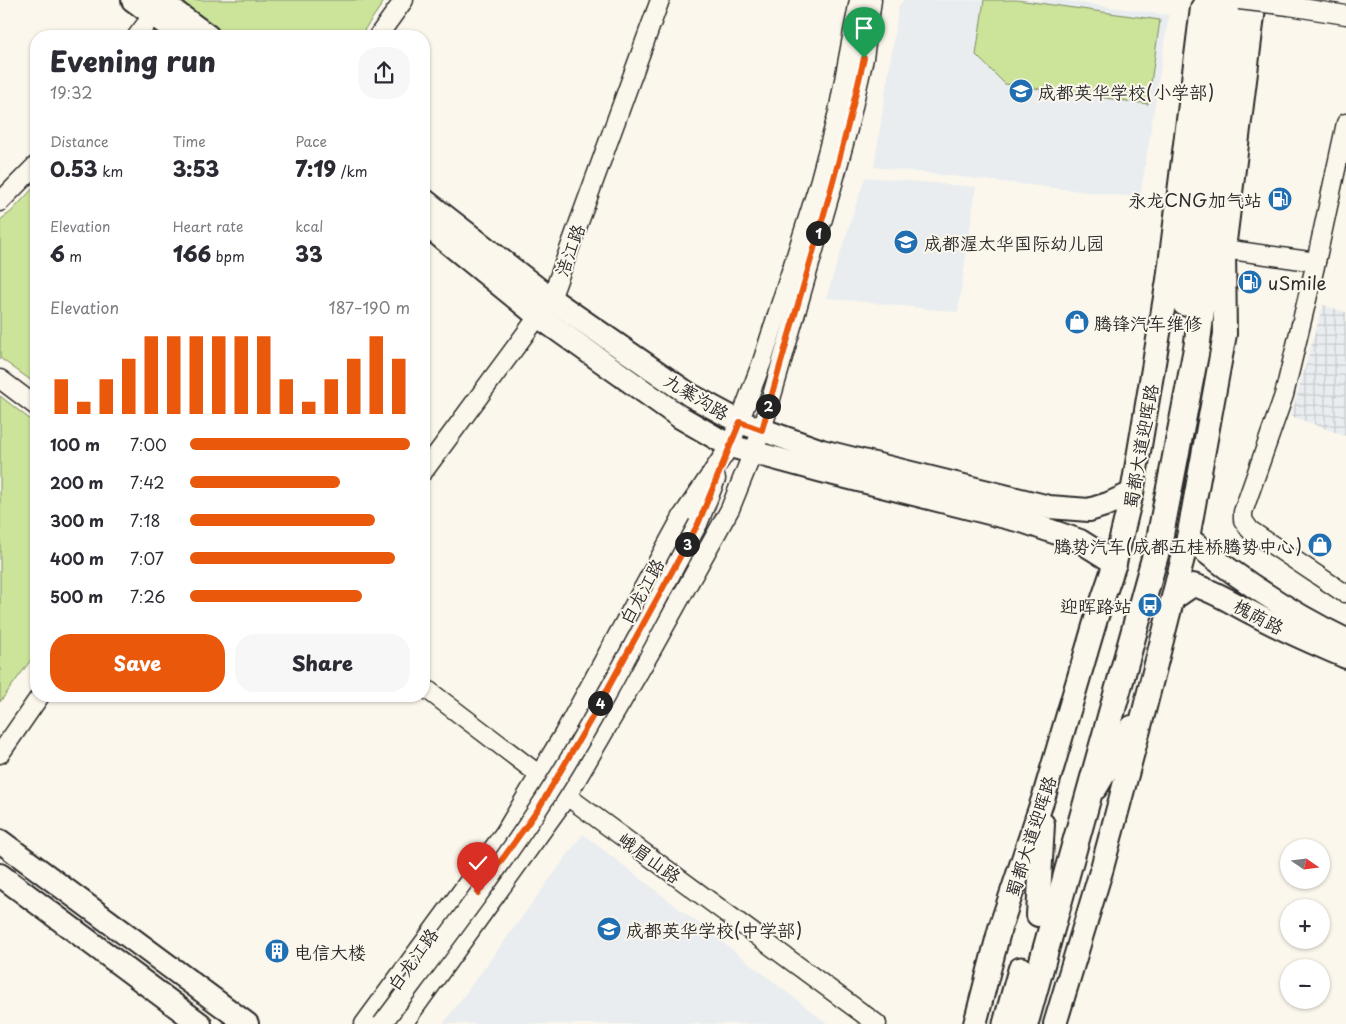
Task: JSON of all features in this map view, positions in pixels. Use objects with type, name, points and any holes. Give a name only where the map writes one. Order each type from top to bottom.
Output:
[{"type":"highway","name":"蜀都大道迎晖路","points":[[1039,928],[1144,544],[1162,462],[1178,367],[1215,0]]},
{"type":"highway","name":"蜀都大道迎晖路","points":[[1039,928],[1088,802],[1159,542],[1197,346],[1239,0]]},
{"type":"highway","points":[[1006,1024],[1039,928]]},
{"type":"highway","points":[[1025,1024],[1039,928]]},
{"type":"main road","points":[[133,0],[160,4],[199,30]]},
{"type":"main road","name":"蜀都大道迎晖路","points":[[975,1024],[1000,928],[1044,796],[1096,619],[1115,563],[1132,494],[1168,280],[1203,0]]},
{"type":"main road","points":[[1055,1024],[1102,868],[1174,598],[1188,538],[1225,334],[1224,249],[1255,0]]},
{"type":"main road","points":[[160,4],[178,30]]},
{"type":"main road","name":"九寨沟路","points":[[430,205],[545,307],[680,417],[730,446],[753,454],[1025,522],[1080,541],[1115,563]]},
{"type":"main road","name":"九寨沟路","points":[[430,227],[545,307],[690,395],[740,422],[822,451],[1049,507],[1089,510],[1132,494]]},
{"type":"main road","name":"槐荫路","points":[[1188,538],[1220,564],[1325,630],[1346,640]]},
{"type":"main road","name":"槐荫路","points":[[1174,598],[1193,585],[1209,589],[1290,632],[1346,657]]},
{"type":"main road","points":[[1088,802],[1147,701]]},
{"type":"main road","points":[[1039,928],[1044,796]]},
{"type":"main road","points":[[0,841],[247,1024]]},
{"type":"main road","points":[[0,875],[200,1024]]},
{"type":"street","points":[[382,30],[404,0]]},
{"type":"street","name":"涪江路","points":[[430,463],[545,307],[660,0]]},
{"type":"street","name":"白龙江路","points":[[364,1024],[505,832],[563,736],[683,515],[730,446],[762,362],[819,183],[838,112],[859,0]]},
{"type":"street","name":"白龙江路","points":[[403,1024],[566,796],[650,653],[730,509],[762,430],[848,129],[864,58],[872,0]]},
{"type":"street","points":[[1239,0],[1346,15]]},
{"type":"street","points":[[141,30],[160,4]]},
{"type":"street","points":[[1344,593],[1250,530],[1243,520],[1244,512],[1284,395],[1316,262],[1346,123]]},
{"type":"street","points":[[0,202],[30,171]]},
{"type":"street","points":[[1224,249],[1316,262]]},
{"type":"street","points":[[0,379],[30,402]]},
{"type":"street","points":[[382,1024],[539,808],[590,721],[698,524],[730,446]]},
{"type":"street","name":"峨眉山路","points":[[430,692],[566,796],[877,1024]]},
{"type":"street","points":[[0,754],[36,702]]},
{"type":"shaded area","name":"成都英华学校(小学部)","points":[[904,0],[1059,0],[1169,15],[1140,198],[874,167],[899,5]]},
{"type":"shaded area","name":"成都渥太华国际幼儿园","points":[[865,177],[976,187],[958,312],[826,298]]},
{"type":"shaded area","points":[[1323,305],[1346,312],[1346,436],[1291,416]]},
{"type":"shaded area","name":"成都英华学校(中学部)","points":[[583,834],[828,1024],[443,1024]]},
{"type":"green space","points":[[181,0],[385,0],[364,30],[158,30]]},
{"type":"green space","points":[[984,0],[1017,0],[1160,20],[1148,104],[1005,84],[976,55]]},
{"type":"green space","points":[[30,191],[30,380],[0,358],[0,220],[11,212]]},
{"type":"green space","points":[[0,396],[30,419],[30,661],[0,702]]},
{"type":"place","name":"成都英华学校(小学部)","points":[[1021,91]]},
{"type":"place","name":"永龙CNG加气站","points":[[1280,199]]},
{"type":"place","name":"成都渥太华国际幼儿园","points":[[906,242]]},
{"type":"place","name":"uSmile","points":[[1250,282]]},
{"type":"place","name":"腾锋汽车维修","points":[[1077,322]]},
{"type":"place","name":"腾势汽车(成都五桂桥腾势中心)","points":[[1320,545]]},
{"type":"place","name":"迎晖路站","points":[[1150,605]]},
{"type":"place","name":"成都英华学校(中学部)","points":[[609,929]]},
{"type":"place","name":"电信大楼","points":[[277,951]]},
{"type":"route","points":[[478,893],[539,808],[590,721],[698,524],[740,422],[762,430],[833,184],[864,58]]}]
